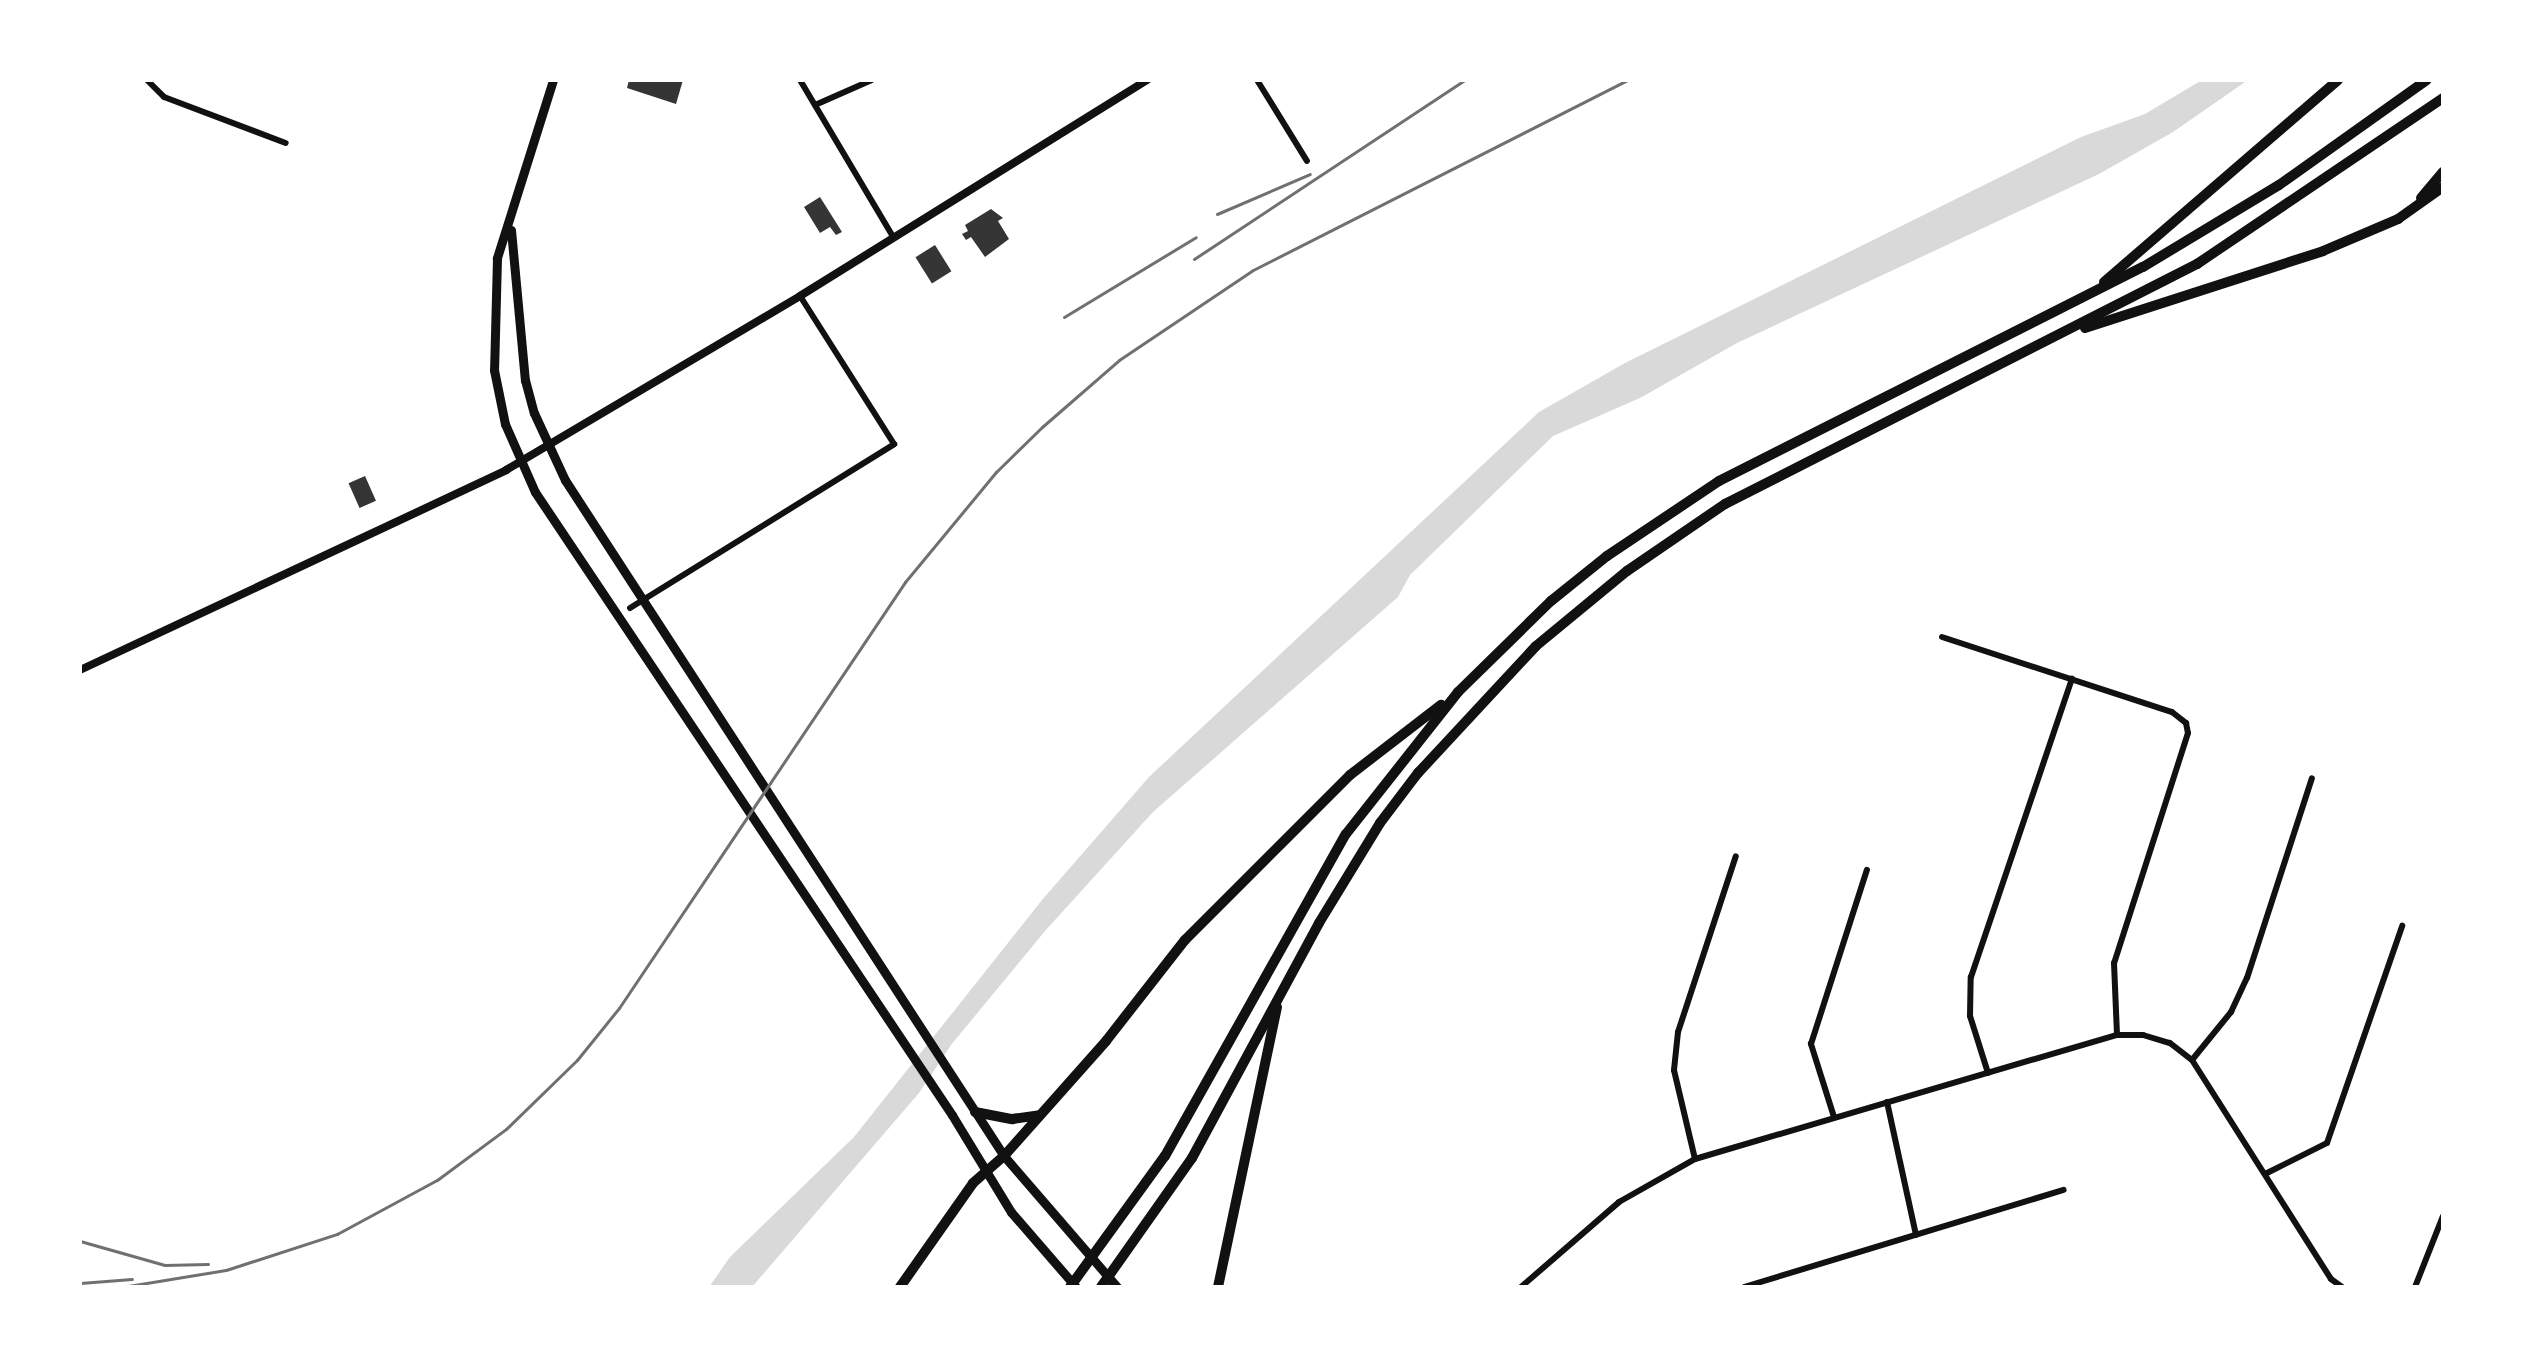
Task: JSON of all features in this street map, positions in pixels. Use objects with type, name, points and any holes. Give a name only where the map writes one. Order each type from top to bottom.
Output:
[{"type":"highway","points":[[2090,294],[2338,80]]},
{"type":"highway","points":[[1073,1287],[1131,1210],[1191,1112],[1313,886],[1375,792],[1458,692],[1551,601],[1675,508],[1776,448],[2090,294],[2279,185],[2427,80]]},
{"type":"highway","points":[[1101,1287],[1147,1228],[1192,1158],[1279,995],[1356,862],[1418,773],[1497,684],[1570,617],[1725,504],[2060,335],[2231,243],[2443,98]]},
{"type":"highway","points":[[2410,211],[2443,172]]},
{"type":"highway","points":[[2060,335],[2323,251],[2410,211],[2443,187]]},
{"type":"highway","points":[[900,1287],[985,1172],[1004,1156],[1040,1115],[1218,905],[1350,775],[1458,692]]},
{"type":"highway","points":[[1218,1287],[1279,995]]},
{"type":"highway","points":[[972,1108],[1012,1119],[1040,1115]]},
{"type":"main road","points":[[553,80],[510,227],[497,258],[494,370],[505,424],[535,492],[952,1115],[985,1172],[1035,1245],[1073,1287]]},
{"type":"main road","points":[[80,670],[521,461],[800,296],[1147,80]]},
{"type":"main road","points":[[510,227],[518,335],[534,413],[547,444],[632,583],[1004,1156],[1117,1287]]},
{"type":"street","points":[[147,80],[164,97],[286,143]]},
{"type":"street","points":[[800,80],[894,238]]},
{"type":"street","points":[[815,105],[872,80]]},
{"type":"street","points":[[1257,80],[1307,161]]},
{"type":"street","points":[[630,608],[894,444],[800,296]]},
{"type":"street","points":[[1942,637],[2172,712],[2186,723],[2188,733],[2114,963],[2117,1035]]},
{"type":"street","points":[[1988,1073],[1970,1016],[1971,977],[2072,679]]},
{"type":"street","points":[[2192,1060],[2231,1012],[2247,978],[2312,778]]},
{"type":"street","points":[[1695,1159],[1674,1070],[1678,1032],[1736,856]]},
{"type":"street","points":[[1834,1117],[1811,1044],[1867,870]]},
{"type":"street","points":[[2265,1174],[2327,1143],[2402,926]]},
{"type":"street","points":[[1521,1287],[1619,1202],[1695,1159],[2117,1035],[2170,1043],[2192,1060],[2342,1287]]},
{"type":"street","points":[[1887,1102],[1916,1235]]},
{"type":"street","points":[[1744,1287],[2064,1190]]},
{"type":"street","points":[[2415,1287],[2443,1216]]},
{"type":"shaded area","points":[[2202,80],[2248,80],[2173,132],[2099,174],[1737,343],[1640,398],[1553,436],[1410,575],[1398,597],[1153,812],[1045,931],[951,1045],[919,1093],[752,1287],[709,1287],[730,1257],[854,1137],[1042,900],[1149,777],[1539,412],[1625,363],[2081,137],[2145,114]]},
{"type":"building","points":[[629,80],[683,80],[676,104],[627,88]]},
{"type":"building","points":[[820,197],[842,232],[836,235],[830,227],[820,233],[804,207]]},
{"type":"building","points":[[991,209],[1003,218],[998,221],[1009,239],[985,257],[971,237],[966,240],[962,234],[968,231],[965,225]]},
{"type":"building","points":[[935,245],[951,271],[932,283],[915,257]]},
{"type":"building","points":[[365,476],[376,501],[360,508],[349,483]]},
{"type":"railway","points":[[1194,259],[1464,80]]},
{"type":"railway","points":[[122,1287],[226,1270],[337,1234],[437,1180],[506,1129],[577,1060],[619,1008],[905,582],[996,472],[1042,427],[1119,360],[1253,270],[1627,80]]},
{"type":"railway","points":[[1217,214],[1310,174]]},
{"type":"railway","points":[[1064,317],[1196,237]]},
{"type":"railway","points":[[80,1241],[165,1265],[208,1264]]},
{"type":"railway","points":[[80,1283],[132,1279]]}]
